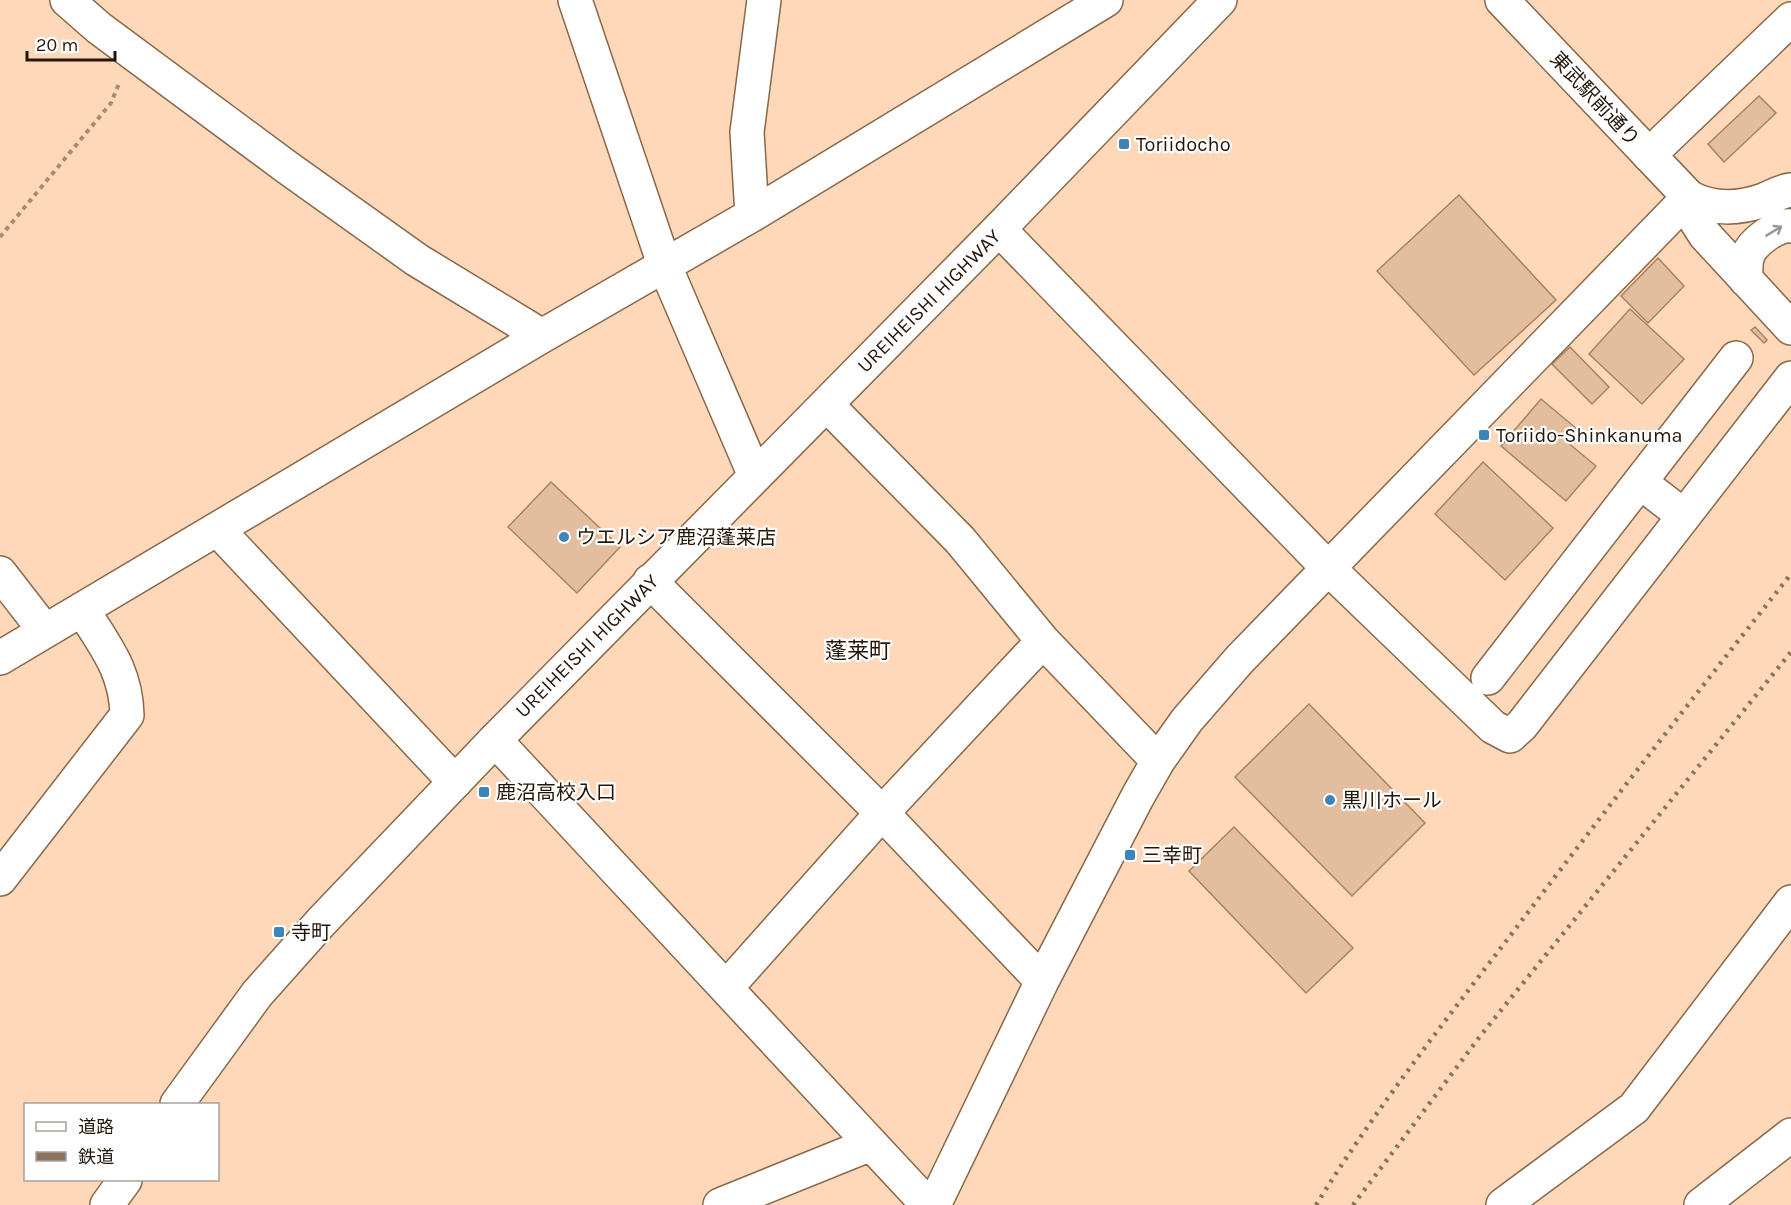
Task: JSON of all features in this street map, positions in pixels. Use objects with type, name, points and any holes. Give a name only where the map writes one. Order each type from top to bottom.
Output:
[{"type":"main road","points":[[67,0],[99,28],[417,260],[542,336]]},
{"type":"main road","points":[[575,0],[664,264],[755,476]]},
{"type":"main road","points":[[752,215],[747,132],[764,0]]},
{"type":"main road","points":[[0,658],[664,264],[752,215],[1106,0]]},
{"type":"main road","name":"UREIHEISHI HIGHWAY","points":[[178,1103],[283,963],[454,782],[999,230],[1220,0]]},
{"type":"main road","name":"東武駅前通り","points":[[1508,2],[1689,197]]},
{"type":"main road","points":[[1649,155],[1791,19]]},
{"type":"main road","points":[[1689,197],[1706,205],[1745,207],[1791,190]]},
{"type":"main road","points":[[1689,197],[1691,213],[1705,236],[1791,328]]},
{"type":"main road","points":[[934,1205],[1042,981],[1158,761],[1187,720],[1214,688],[1328,568],[1689,197]]},
{"type":"main road","points":[[1738,272],[1730,249],[1745,207]]},
{"type":"main road","points":[[1738,272],[1746,262],[1750,251],[1772,230],[1782,226],[1791,226]]},
{"type":"main road","points":[[999,230],[1328,568],[1493,727],[1510,736],[1522,724],[1791,378]]},
{"type":"main road","points":[[1488,678],[1736,358]]},
{"type":"main road","points":[[827,405],[960,540],[1043,641],[1158,761]]},
{"type":"main road","points":[[1640,482],[1684,516]]},
{"type":"main road","points":[[218,530],[454,782]]},
{"type":"main road","points":[[0,573],[45,631]]},
{"type":"main road","points":[[650,581],[882,813],[1042,981]]},
{"type":"main road","points":[[0,879],[127,715],[126,693],[117,666],[82,609]]},
{"type":"main road","points":[[726,988],[882,813],[1043,641]]},
{"type":"main road","points":[[495,740],[928,1205]]},
{"type":"main road","points":[[1503,1205],[1634,1108],[1791,902]]},
{"type":"main road","points":[[1701,1205],[1791,1135]]},
{"type":"main road","points":[[720,1205],[871,1144]]},
{"type":"main road","points":[[107,1205],[124,1181]]},
{"type":"path","points":[[0,237],[111,103],[133,52]]},
{"type":"building","points":[[1759,96],[1776,113],[1724,162],[1708,144]]},
{"type":"building","points":[[1459,195],[1556,300],[1474,375],[1377,271]]},
{"type":"building","points":[[1658,258],[1684,286],[1648,323],[1621,296]]},
{"type":"building","points":[[1630,309],[1684,359],[1642,404],[1589,354]]},
{"type":"building","points":[[1755,327],[1767,340],[1764,343],[1751,330]]},
{"type":"building","points":[[1570,347],[1609,387],[1592,404],[1552,364]]},
{"type":"building","points":[[1541,399],[1577,429],[1567,442],[1596,466],[1566,501],[1501,446]]},
{"type":"building","points":[[1483,462],[1553,528],[1505,580],[1435,514]]},
{"type":"building","name":"ウエルシア鹿沼蓬莱店","points":[[551,482],[620,547],[577,593],[508,527]]},
{"type":"building","name":"黒川ホール","points":[[1309,704],[1425,823],[1352,896],[1235,777]]},
{"type":"building","points":[[1234,827],[1353,948],[1306,993],[1189,871]]},
{"type":"railway","points":[[1316,1205],[1384,1103],[1433,1037],[1612,802],[1791,574]]},
{"type":"railway","points":[[1353,1205],[1481,1035],[1791,652]]},
{"type":"place","name":"Toriidocho","points":[[1124,144]]},
{"type":"place","name":"Toriido-Shinkanuma","points":[[1484,435]]},
{"type":"place","name":"ウエルシア鹿沼蓬莱店","points":[[564,537]]},
{"type":"place","name":"鹿沼高校入口","points":[[484,792]]},
{"type":"place","name":"黒川ホール","points":[[1330,800]]},
{"type":"place","name":"三幸町","points":[[1130,855]]},
{"type":"place","name":"寺町","points":[[279,932]]},
{"type":"district","name":"蓬莱町","points":[[858,651]]}]
